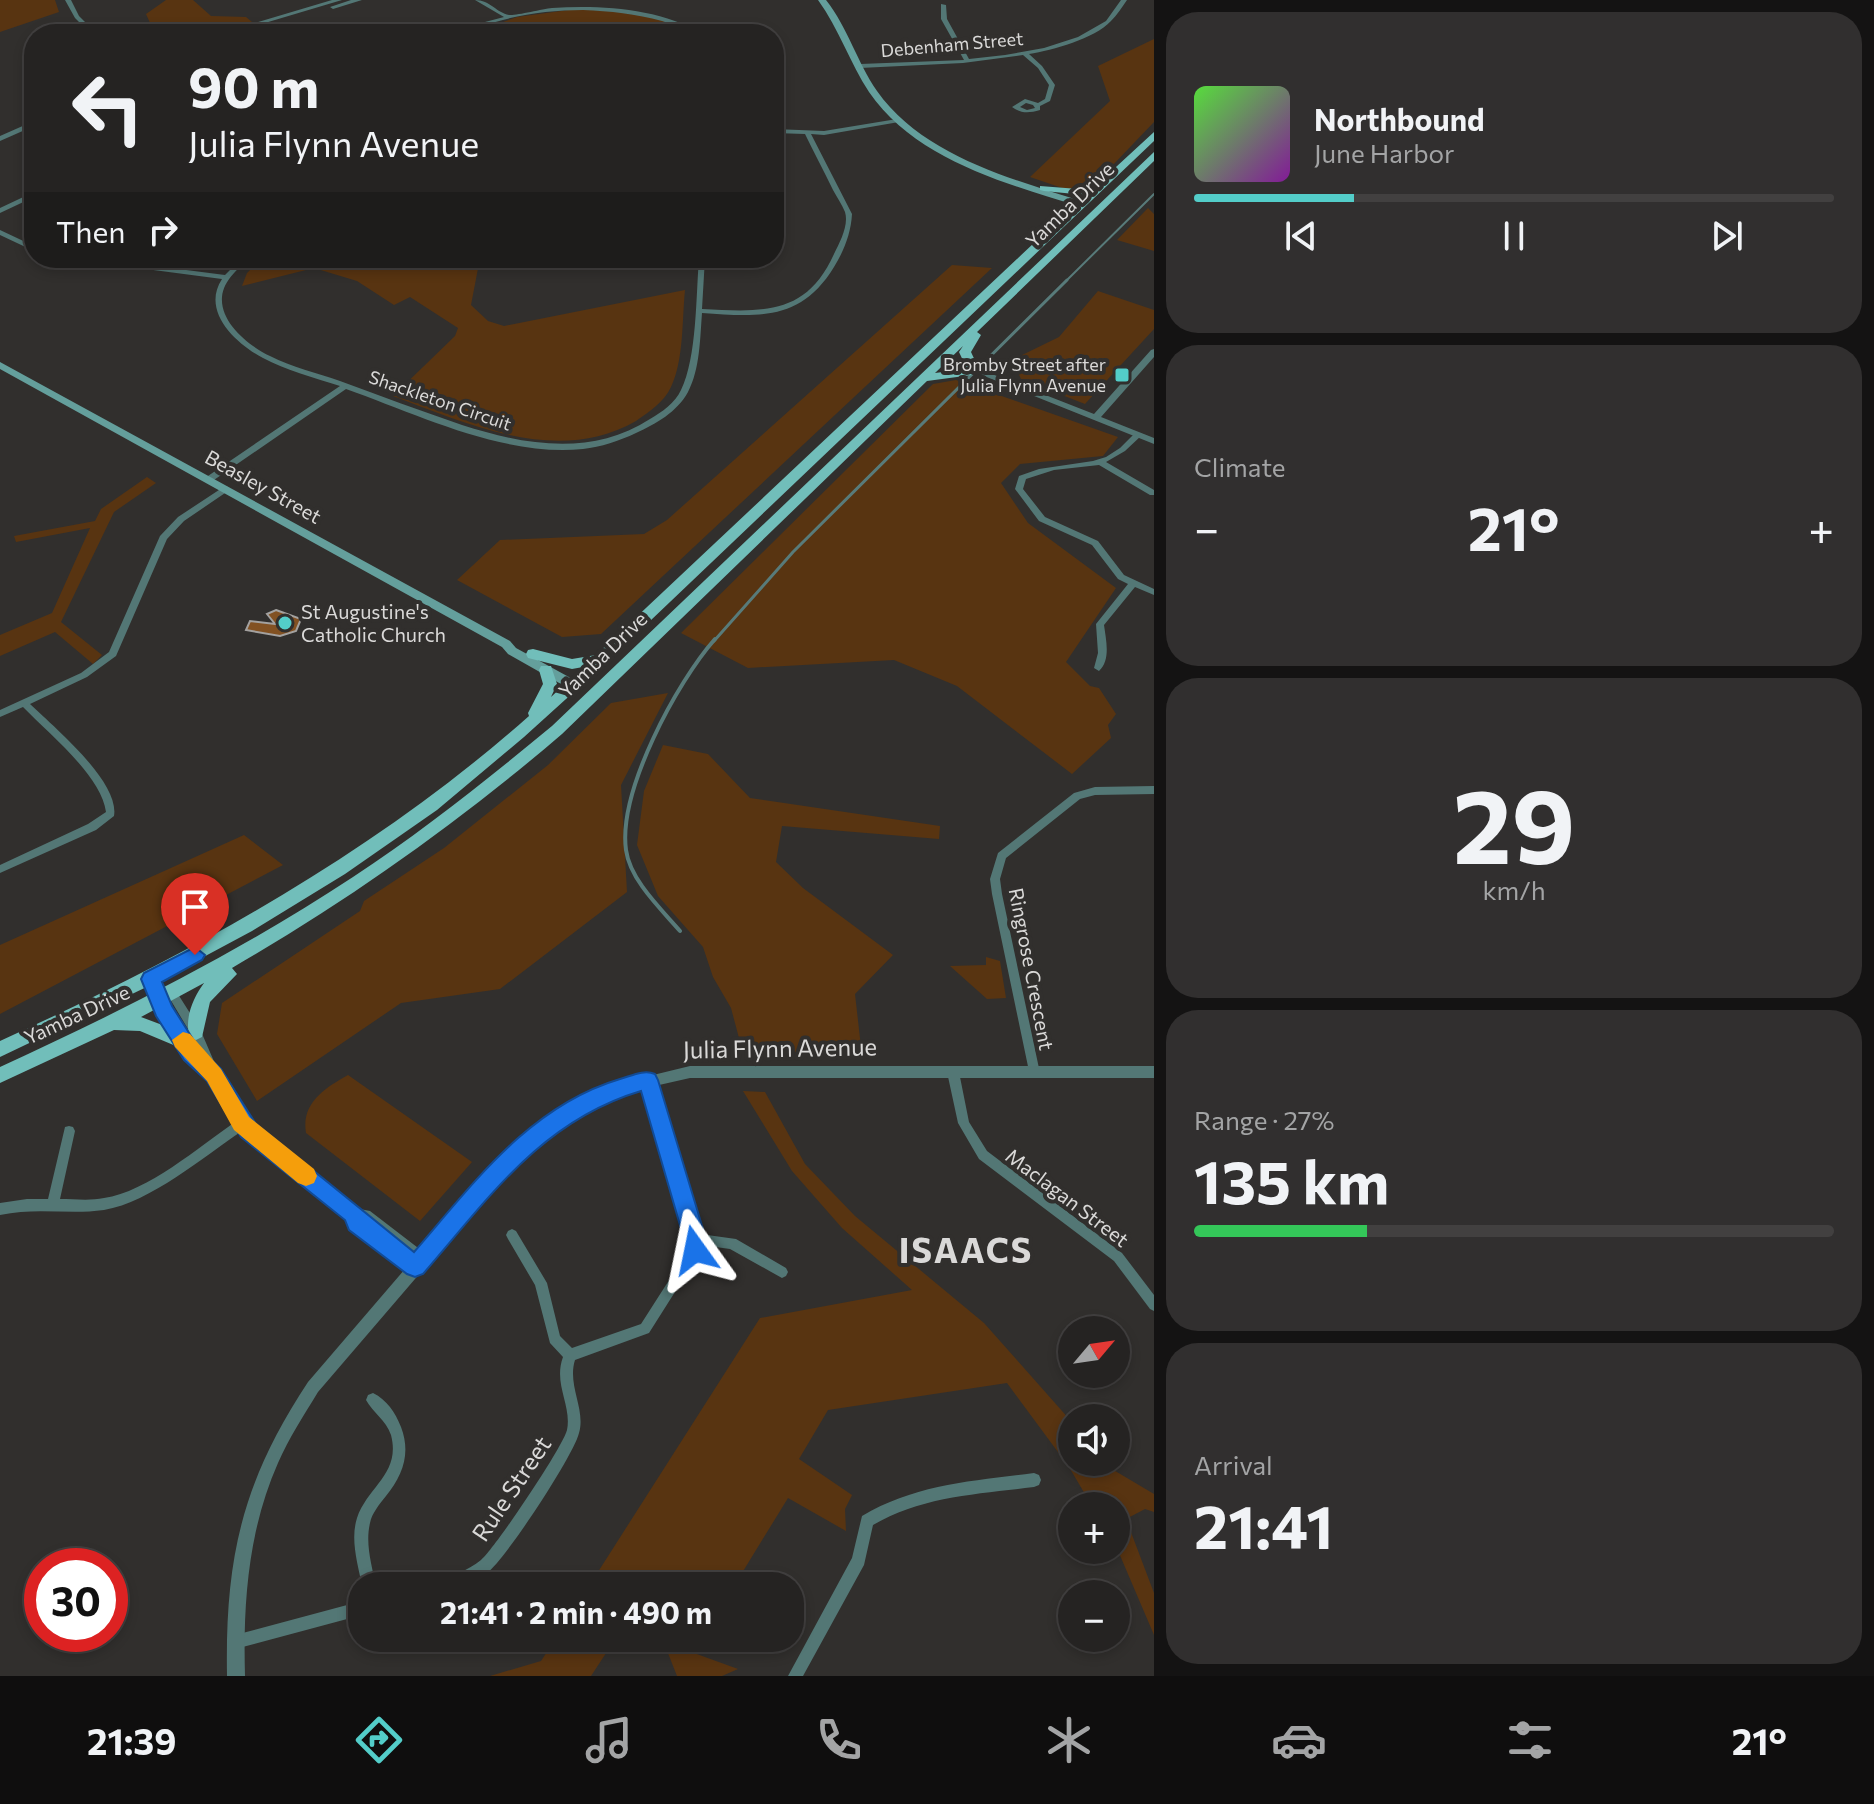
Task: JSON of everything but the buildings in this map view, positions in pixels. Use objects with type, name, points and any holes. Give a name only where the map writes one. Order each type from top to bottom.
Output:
[{"type":"main road","points":[[822,0],[834,14],[872,90],[897,121],[955,157],[1061,198],[1082,203]]},
{"type":"main road","name":"Yamba Drive","points":[[0,1049],[154,977],[241,930],[384,840],[523,731],[1154,135]]},
{"type":"main road","name":"Yamba Drive","points":[[0,1075],[114,1023],[260,947],[345,894],[460,811],[595,694],[1154,155]]},
{"type":"main road","points":[[1020,181],[1097,208]]},
{"type":"main road","points":[[1044,188],[1076,194],[1093,193]]},
{"type":"main road","points":[[1055,228],[1056,220],[1066,209],[1061,198]]},
{"type":"main road","points":[[922,378],[970,370],[965,352],[977,325]]},
{"type":"main road","points":[[890,385],[925,360],[941,359],[934,344]]},
{"type":"main road","name":"Beasley Street","points":[[0,365],[506,644],[546,670],[576,682]]},
{"type":"main road","name":"Beasley Street","points":[[506,644],[533,654],[576,682]]},
{"type":"main road","points":[[533,654],[572,664],[601,659]]},
{"type":"main road","points":[[523,731],[549,686],[546,670]]},
{"type":"main road","points":[[576,682],[595,694]]},
{"type":"main road","points":[[114,1023],[141,1024],[189,1036],[206,991],[260,947]]},
{"type":"main road","points":[[154,977],[166,997]]},
{"type":"street","points":[[68,0],[84,24]]},
{"type":"street","points":[[257,24],[339,0]]},
{"type":"street","points":[[283,17],[359,0]]},
{"type":"street","points":[[478,0],[507,16]]},
{"type":"street","name":"Debenham Street","points":[[860,66],[967,60],[1025,54],[1060,46],[1096,30],[1120,11],[1124,0]]},
{"type":"street","points":[[486,24],[549,7],[610,5],[670,17],[682,24]]},
{"type":"street","points":[[943,5],[944,19],[967,60]]},
{"type":"street","points":[[1025,54],[1040,67],[1052,85],[1048,100],[1038,105]]},
{"type":"street","points":[[784,131],[837,132],[897,121]]},
{"type":"street","points":[[0,139],[24,128]]},
{"type":"street","points":[[698,311],[778,309],[806,300],[823,284],[849,226],[849,214],[807,132]]},
{"type":"street","points":[[0,211],[24,199]]},
{"type":"street","points":[[0,232],[24,244]]},
{"type":"street","points":[[163,268],[225,277],[235,268]]},
{"type":"street","name":"Shackleton Circuit","points":[[225,277],[217,307],[221,320],[234,335],[268,358],[505,442],[537,447],[608,440],[636,431],[675,404],[686,389],[691,369],[701,268]]},
{"type":"street","points":[[1095,418],[1154,352]]},
{"type":"street","points":[[941,359],[1154,441]]},
{"type":"street","points":[[208,480],[345,386]]},
{"type":"street","points":[[1138,435],[1120,455],[1102,463],[1034,472],[1022,478],[1019,489],[1042,519],[1095,543],[1121,577],[1154,592]]},
{"type":"street","points":[[1102,463],[1153,493]]},
{"type":"street","points":[[0,714],[84,675],[113,654],[163,538],[181,519],[225,489]]},
{"type":"street","points":[[1099,668],[1103,653],[1100,624],[1133,584]]},
{"type":"street","points":[[0,869],[92,827],[111,813],[112,806],[100,782],[24,703]]},
{"type":"street","name":"Ringrose Crescent","points":[[1034,1073],[996,883],[1002,856],[1077,796],[1095,791],[1154,790]]},
{"type":"street","points":[[166,997],[245,1127],[352,1213],[357,1223],[419,1262]]},
{"type":"street","name":"Julia Flynn Avenue","points":[[236,1676],[234,1600],[254,1497],[271,1455],[313,1387],[513,1154],[546,1127],[597,1098],[648,1080],[719,1071],[1154,1072]]},
{"type":"street","name":"Maclagan Street","points":[[953,1072],[964,1123],[983,1155],[1118,1257],[1154,1305]]},
{"type":"street","points":[[512,1235],[541,1283],[554,1339],[570,1355],[645,1329],[691,1259],[695,1239],[648,1080]]},
{"type":"street","points":[[0,1209],[53,1202],[103,1204],[127,1199],[245,1127]]},
{"type":"street","points":[[53,1202],[69,1131]]},
{"type":"street","points":[[695,1239],[732,1243],[782,1272]]},
{"type":"street","name":"Rule Street","points":[[472,1572],[490,1561],[570,1442],[573,1417],[564,1368],[570,1355]]},
{"type":"street","points":[[368,1572],[363,1519],[394,1474],[399,1451],[396,1426],[373,1400]]},
{"type":"street","points":[[795,1676],[859,1560],[867,1521],[885,1508],[909,1499],[1034,1480]]},
{"type":"street","points":[[235,1642],[348,1612]]},
{"type":"shaded area","points":[[0,0],[55,0],[59,12],[0,32]]},
{"type":"shaded area","points":[[166,0],[193,0],[211,16],[246,17],[252,22],[151,24],[146,14]]},
{"type":"shaded area","points":[[576,9],[620,11],[671,24],[498,24],[517,17]]},
{"type":"shaded area","points":[[1154,39],[1154,122],[1090,189],[1074,192],[1030,177],[1110,101],[1098,66]]},
{"type":"shaded area","points":[[1148,208],[1154,214],[1154,251],[1117,240]]},
{"type":"shaded area","points":[[952,265],[992,268],[601,634],[562,637],[457,580],[500,540],[644,534],[667,520]]},
{"type":"shaded area","points":[[252,268],[314,268],[242,286]]},
{"type":"shaded area","points":[[314,268],[478,268],[471,305],[488,321],[504,326],[685,290],[675,376],[668,392],[656,406],[636,421],[606,434],[576,440],[545,440],[482,428],[393,396],[455,336],[458,328],[410,297],[394,305],[357,281]]},
{"type":"shaded area","points":[[1098,291],[1154,310],[1154,329],[1085,404],[1021,379],[1012,360],[1059,337]]},
{"type":"shaded area","points":[[956,380],[1118,437],[1103,456],[1020,464],[1001,483],[1028,523],[1116,588],[1066,662],[1090,686],[1099,688],[1116,714],[1108,725],[1111,738],[1072,774],[957,686],[894,660],[748,668],[681,633],[933,384]]},
{"type":"shaded area","points":[[147,477],[156,483],[114,512],[61,622],[102,655],[93,664],[55,632],[0,656],[0,635],[52,613],[90,528],[16,542],[14,536],[95,521],[101,509]]},
{"type":"shaded area","points":[[668,693],[621,785],[627,892],[500,989],[401,1003],[257,1101],[217,1034],[222,1003],[360,911],[364,901],[444,848],[548,765],[611,703]]},
{"type":"shaded area","points":[[663,745],[708,754],[750,798],[940,826],[939,839],[782,826],[776,862],[803,888],[893,955],[855,994],[861,1047],[851,1055],[731,1049],[739,1038],[731,1008],[713,977],[703,947],[658,896],[637,845],[644,791]]},
{"type":"shaded area","points":[[244,835],[283,865],[0,1014],[0,945]]},
{"type":"shaded area","points":[[986,957],[1000,961],[1006,998],[987,999],[950,966],[986,965]]},
{"type":"shaded area","points":[[348,1075],[472,1162],[420,1221],[306,1133],[307,1113],[316,1098]]},
{"type":"shaded area","points":[[743,1091],[765,1092],[805,1164],[855,1216],[984,1323],[1058,1406],[1058,1452],[1007,1383],[828,1410],[799,1459],[852,1495],[845,1509],[846,1531],[788,1498],[743,1572],[598,1572],[760,1318],[912,1290],[842,1228],[792,1171]]},
{"type":"shaded area","points":[[1074,1476],[1124,1476],[1154,1494],[1154,1512],[1145,1509],[1130,1517],[1130,1492],[1084,1492]]},
{"type":"shaded area","points":[[1130,1530],[1154,1593],[1154,1635],[1124,1564],[1130,1564]]},
{"type":"shaded area","points":[[547,1652],[607,1652],[591,1676],[490,1676],[541,1661]]},
{"type":"shaded area","points":[[668,1652],[695,1652],[738,1669],[722,1676],[677,1676]]},
{"type":"waterway","points":[[1065,282],[1154,194]]},
{"type":"waterway","points":[[714,641],[793,552],[1067,280]]},
{"type":"waterway","points":[[680,931],[647,894],[633,872],[626,850],[626,826],[631,798],[653,738],[684,682],[715,639]]},
{"type":"slow traffic","points":[[183,1040],[191,1054],[214,1075],[242,1124],[306,1176]]},
{"type":"place","name":"Bromby Street after Julia Flynn Avenue","points":[[1122,375]]},
{"type":"place","name":"St Augustine's Catholic Church","points":[[285,623]]},
{"type":"district","name":"ISAACS","points":[[966,1251]]},
{"type":"route","points":[[195,955],[151,979],[163,1010],[191,1054],[214,1075],[249,1131],[352,1213],[357,1223],[415,1267],[513,1154],[546,1127],[613,1090],[648,1080],[695,1239],[695,1250]]}]
